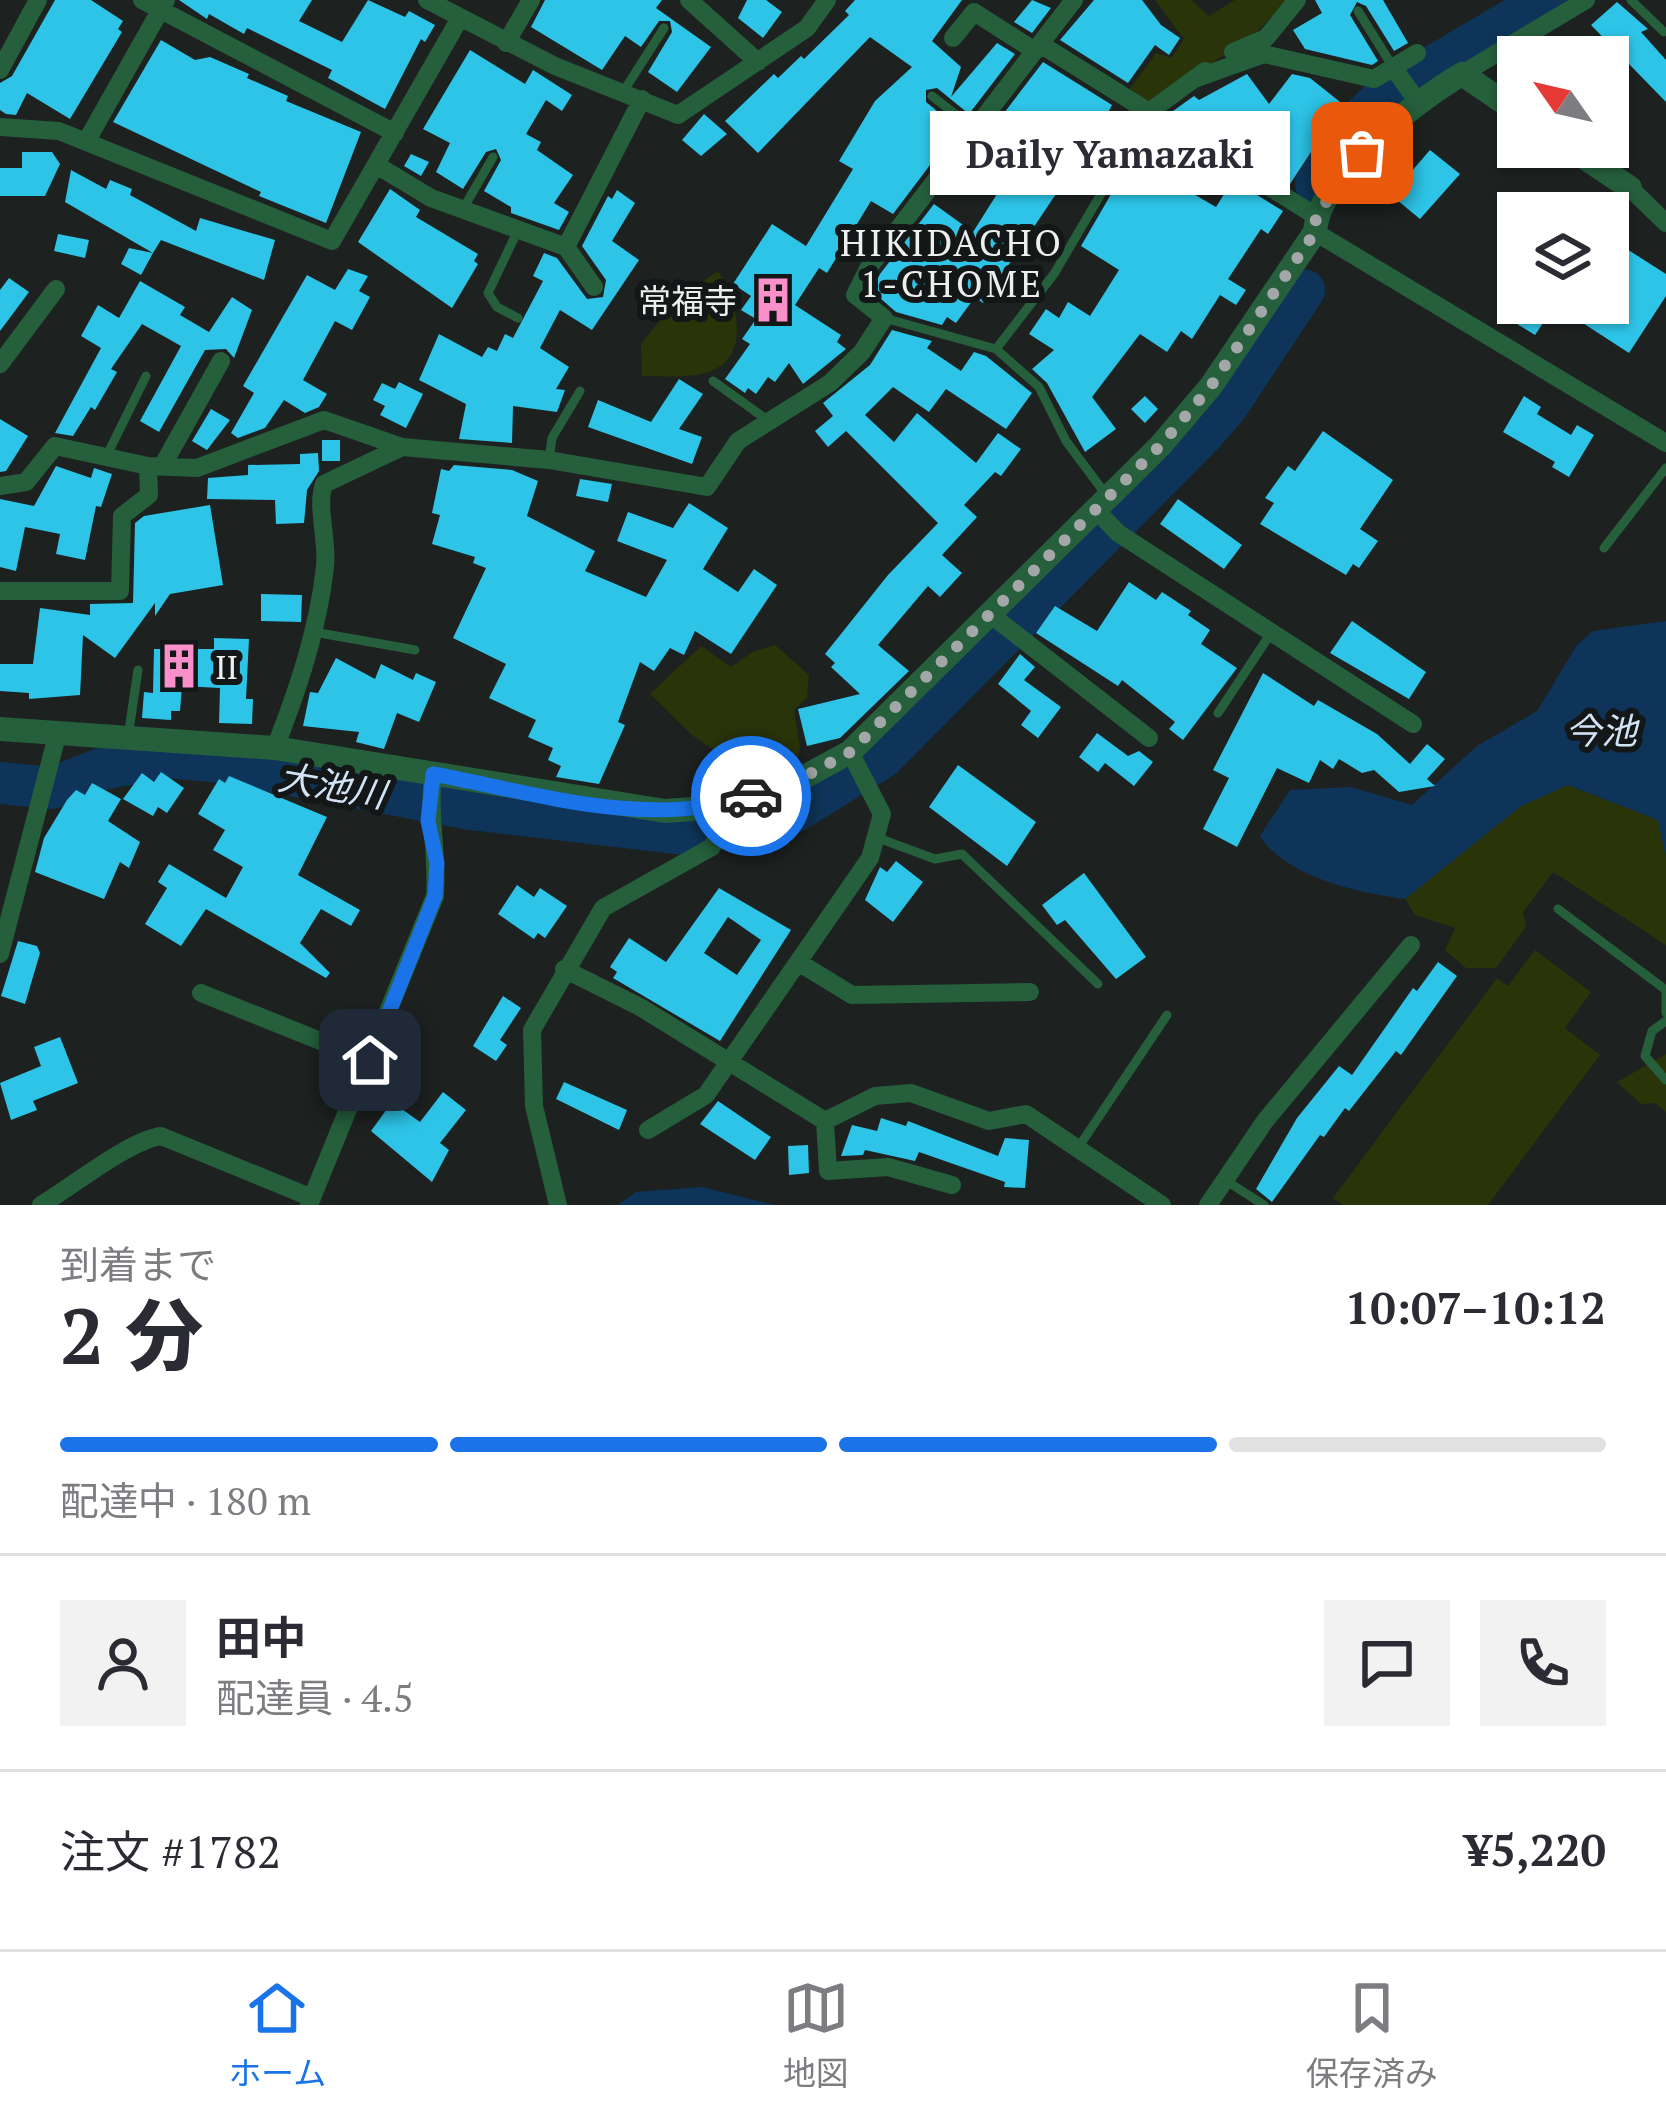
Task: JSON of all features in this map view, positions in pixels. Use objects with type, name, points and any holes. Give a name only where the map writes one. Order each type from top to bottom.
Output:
[{"type":"street","points":[[0,70],[38,0]]},
{"type":"street","points":[[142,0],[163,5],[395,133]]},
{"type":"street","points":[[428,0],[506,43],[678,115],[807,28],[827,0]]},
{"type":"street","points":[[506,43],[531,0]]},
{"type":"street","points":[[689,0],[758,62]]},
{"type":"street","points":[[0,486],[26,482],[55,446],[106,458],[197,467],[324,420],[402,447],[549,460],[707,487],[738,441],[766,419],[830,383],[884,318],[855,295],[898,223],[977,131],[1074,0]]},
{"type":"street","points":[[1148,112],[1226,55],[1266,38],[1298,0]]},
{"type":"street","points":[[0,729],[275,748],[432,782],[627,809],[730,809],[793,783],[850,752],[994,618],[1102,508],[1211,386],[1362,153],[1417,101],[1586,0]]},
{"type":"street","points":[[86,142],[163,5]]},
{"type":"street","points":[[953,38],[974,12],[1038,47],[1148,112],[1316,224],[1666,443]]},
{"type":"street","points":[[0,127],[59,131],[332,241],[460,18]]},
{"type":"street","points":[[1197,78],[1264,54],[1374,80],[1417,52]]},
{"type":"street","points":[[1394,67],[1417,101]]},
{"type":"street","points":[[1462,74],[1497,98]]},
{"type":"street","points":[[566,247],[633,96]]},
{"type":"street","points":[[378,166],[430,198],[566,247],[594,287]]},
{"type":"street","points":[[1600,168],[1666,205]]},
{"type":"street","points":[[1630,188],[1666,223]]},
{"type":"street","points":[[0,364],[56,289]]},
{"type":"street","points":[[0,591],[120,591],[122,516],[149,495],[156,465],[221,361]]},
{"type":"street","points":[[275,748],[314,632],[328,539],[320,496],[324,484],[402,447]]},
{"type":"street","points":[[1102,508],[1118,533],[1413,724]]},
{"type":"street","points":[[994,618],[1149,738]]},
{"type":"street","points":[[0,954],[58,732]]},
{"type":"street","points":[[648,1130],[706,1095],[870,858],[882,814],[850,752]]},
{"type":"street","points":[[41,1205],[127,1154],[140,1139],[161,1136],[310,1201],[435,896],[437,863],[428,821],[432,782]]},
{"type":"street","points":[[558,1205],[534,1106],[532,1030],[603,908],[712,847],[730,809]]},
{"type":"street","points":[[1208,1205],[1265,1121],[1412,944]]},
{"type":"street","points":[[798,962],[852,994],[1030,992]]},
{"type":"street","points":[[563,970],[640,1007],[825,1121]]},
{"type":"street","points":[[201,992],[370,1060]]},
{"type":"street","points":[[825,1121],[875,1096],[911,1094],[989,1121],[1026,1114],[1162,1205]]},
{"type":"street","points":[[825,1121],[828,1171],[888,1167],[952,1185]]},
{"type":"street","points":[[1119,1205],[1132,1185]]},
{"type":"lane","points":[[1630,0],[1664,32]]},
{"type":"lane","points":[[1358,11],[1394,67]]},
{"type":"lane","points":[[633,96],[664,28]]},
{"type":"lane","points":[[932,96],[977,131]]},
{"type":"lane","points":[[996,349],[1054,274],[1148,112]]},
{"type":"lane","points":[[463,210],[494,157]]},
{"type":"lane","points":[[518,230],[488,293],[496,307],[518,318]]},
{"type":"lane","points":[[884,318],[996,349],[1039,387],[1102,508]]},
{"type":"lane","points":[[106,458],[146,376]]},
{"type":"lane","points":[[712,381],[766,419]]},
{"type":"lane","points":[[549,460],[552,438],[580,391]]},
{"type":"lane","points":[[1604,548],[1666,468]]},
{"type":"lane","points":[[314,632],[416,650]]},
{"type":"lane","points":[[1217,713],[1272,632]]},
{"type":"lane","points":[[128,737],[138,670]]},
{"type":"lane","points":[[876,837],[935,859],[962,854],[1098,984]]},
{"type":"lane","points":[[1558,909],[1666,990],[1666,1017],[1652,1031],[1645,1056],[1666,1080]]},
{"type":"lane","points":[[1078,1148],[1167,1015]]},
{"type":"lane","points":[[1226,1180],[1264,1205]]},
{"type":"green space","points":[[1155,0],[1191,0],[1209,16],[1235,0],[1289,0],[1251,37],[1150,104],[1129,90],[1156,53],[1171,58],[1184,39]]},
{"type":"green space","points":[[718,271],[735,314],[735,345],[729,358],[701,374],[642,376],[641,344],[678,298]]},
{"type":"green space","points":[[775,645],[809,675],[807,698],[794,710],[800,748],[794,771],[745,771],[693,736],[650,694],[701,646],[731,667],[754,651]]},
{"type":"green space","points":[[1567,785],[1658,820],[1666,857],[1666,945],[1553,872],[1523,912],[1526,927],[1496,968],[1466,968],[1445,950],[1455,928],[1415,915],[1405,899],[1521,806]]},
{"type":"green space","points":[[1535,950],[1591,992],[1565,1028],[1600,1055],[1488,1205],[1343,1205],[1333,1198],[1497,978],[1508,986]]},
{"type":"green space","points":[[1666,1054],[1666,1112],[1655,1103],[1641,1104],[1617,1082]]},
{"type":"water","name":"今池","points":[[1666,621],[1666,857],[1658,820],[1568,785],[1521,806],[1405,899],[1325,881],[1287,862],[1260,836],[1290,790],[1351,787],[1412,805],[1477,746],[1537,711],[1577,645],[1593,631]]},
{"type":"water","points":[[702,1187],[774,1205],[618,1205],[636,1192]]},
{"type":"building","points":[[55,0],[91,0],[123,21],[118,29],[122,32],[70,119],[27,93],[16,115],[6,114],[0,110],[0,83],[12,76]]},
{"type":"building","points":[[179,0],[312,0],[299,21],[342,42],[368,0],[405,17],[409,11],[435,25],[425,42],[421,39],[385,109],[328,78],[332,70],[247,28],[244,34],[209,14],[207,19]]},
{"type":"building","points":[[545,0],[662,0],[656,8],[711,47],[677,92],[648,72],[672,32],[670,21],[659,21],[641,47],[625,36],[602,70],[531,27]]},
{"type":"building","points":[[747,0],[766,0],[782,12],[763,38],[738,18]]},
{"type":"building","points":[[855,0],[962,0],[932,41],[961,67],[951,97],[997,43],[1015,54],[969,114],[937,88],[926,90],[926,102],[958,128],[893,214],[871,201],[827,273],[819,268],[795,305],[841,335],[837,342],[846,349],[803,384],[789,363],[775,382],[768,377],[756,394],[748,388],[745,393],[725,379],[750,344],[742,339],[756,319],[741,310],[751,296],[733,284],[772,224],[806,246],[853,169],[839,161],[875,101],[912,67],[870,37],[758,153],[725,121],[774,74],[778,78],[801,56],[804,59],[849,15],[845,11]]},
{"type":"building","points":[[1032,0],[1051,8],[1032,33],[1014,22]]},
{"type":"building","points":[[1094,0],[1142,0],[1161,25],[1180,38],[1169,55],[1155,45],[1128,83],[1060,40]]},
{"type":"building","points":[[1315,0],[1383,0],[1408,43],[1394,51],[1366,6],[1357,2],[1350,15],[1378,61],[1372,65],[1305,49],[1293,30],[1322,13]]},
{"type":"building","points":[[1617,2],[1648,29],[1641,32],[1666,60],[1666,102],[1629,64],[1629,36],[1602,36],[1591,25]]},
{"type":"building","points":[[161,40],[195,60],[210,57],[249,74],[247,78],[288,96],[286,101],[361,132],[326,223],[259,196],[261,192],[113,122]]},
{"type":"building","points":[[470,50],[525,84],[533,70],[572,95],[562,111],[546,100],[526,134],[541,142],[537,150],[573,175],[554,203],[569,212],[559,230],[511,213],[511,207],[484,191],[501,160],[496,149],[486,152],[463,189],[436,172],[450,143],[423,129]]},
{"type":"building","points":[[1043,62],[1112,105],[1100,128],[983,303],[975,297],[956,323],[947,317],[942,325],[896,312],[872,291],[880,274],[934,204],[973,232],[1009,175],[975,151]]},
{"type":"building","points":[[1247,74],[1269,104],[1292,74],[1310,78],[1354,113],[1325,153],[1315,146],[1290,184],[1173,111],[1194,96],[1199,100]]},
{"type":"building","points":[[704,114],[727,134],[701,156],[682,140]]},
{"type":"building","points":[[1163,137],[1196,157],[1178,185],[1216,207],[1233,180],[1283,211],[1268,234],[1261,229],[1228,279],[1246,290],[1236,305],[1220,295],[1192,339],[1181,331],[1167,352],[1140,334],[1092,397],[1116,429],[1085,452],[1047,383],[1032,369],[1054,350],[1029,334],[1046,309],[1059,318],[1068,302],[1090,316],[1119,270],[1081,246],[1132,158],[1146,166]]},
{"type":"building","points":[[1430,150],[1460,174],[1420,219],[1391,195]]},
{"type":"building","points":[[22,152],[52,152],[60,164],[45,196],[0,196],[0,168],[22,168]]},
{"type":"building","points":[[411,154],[429,162],[421,176],[404,166]]},
{"type":"building","points":[[71,170],[106,189],[110,180],[132,189],[130,195],[196,231],[200,218],[275,240],[264,280],[161,240],[153,253],[65,202]]},
{"type":"building","points":[[390,189],[420,210],[416,217],[478,254],[474,261],[478,264],[452,308],[358,242]]},
{"type":"building","points":[[617,190],[635,203],[612,241],[639,260],[592,330],[560,310],[540,348],[569,367],[556,389],[565,390],[557,412],[513,406],[512,443],[459,439],[466,404],[419,380],[439,334],[482,357],[488,347],[497,351],[505,334],[513,338],[543,281],[533,276],[544,253],[557,258],[587,299],[603,297],[606,280],[582,246],[608,196],[612,199]]},
{"type":"building","points":[[58,234],[89,240],[85,258],[54,251]]},
{"type":"building","points":[[129,248],[153,253],[141,275],[121,264]]},
{"type":"building","points":[[1629,250],[1666,274],[1666,296],[1629,353],[1584,324],[1629,324]]},
{"type":"building","points":[[348,269],[368,276],[359,291],[370,297],[352,330],[335,321],[303,380],[327,394],[319,407],[305,413],[284,400],[265,428],[238,438],[231,433],[254,393],[243,386],[307,275],[335,290]]},
{"type":"building","points":[[9,278],[29,292],[0,331],[0,290]]},
{"type":"building","points":[[140,281],[185,307],[180,315],[209,332],[232,297],[252,310],[234,358],[226,349],[205,350],[159,432],[140,421],[181,346],[142,324],[111,369],[117,372],[95,410],[91,407],[73,436],[55,433],[101,348],[81,336],[98,305],[119,318]]},
{"type":"building","points":[[1517,324],[1542,324],[1535,335]]},
{"type":"building","points":[[892,330],[932,341],[927,348],[961,371],[974,352],[986,356],[1032,393],[1006,429],[946,389],[929,412],[893,387],[865,415],[894,442],[917,413],[976,463],[998,433],[1021,449],[1001,476],[995,472],[964,505],[977,517],[942,555],[962,573],[940,597],[928,586],[878,645],[909,671],[840,738],[807,746],[798,709],[860,694],[831,667],[835,663],[825,654],[888,575],[938,523],[846,431],[828,447],[815,431],[833,416],[823,403],[870,365]]},
{"type":"building","points":[[679,379],[703,394],[679,429],[702,437],[692,464],[588,427],[598,400],[651,422]]},
{"type":"building","points":[[399,382],[423,394],[406,428],[380,415],[385,406],[373,400],[382,383],[395,389]]},
{"type":"building","points":[[1145,396],[1158,409],[1145,423],[1131,409]]},
{"type":"building","points":[[1524,396],[1541,407],[1537,414],[1571,435],[1577,425],[1594,435],[1569,477],[1552,467],[1555,462],[1503,432]]},
{"type":"building","points":[[211,409],[230,420],[207,450],[192,441]]},
{"type":"building","points":[[0,419],[28,436],[6,471],[0,472]]},
{"type":"building","points":[[1323,431],[1393,480],[1360,529],[1378,541],[1359,568],[1353,564],[1346,575],[1260,524],[1274,503],[1265,498],[1288,466],[1295,471]]},
{"type":"building","points":[[322,440],[340,440],[340,461],[322,461]]},
{"type":"building","points":[[318,453],[319,471],[307,490],[304,523],[276,524],[275,500],[207,499],[208,478],[248,475],[248,465],[300,464],[300,454]]},
{"type":"building","points":[[454,465],[512,470],[538,481],[527,516],[595,551],[585,571],[646,597],[667,560],[617,541],[628,512],[673,528],[689,503],[728,528],[703,569],[738,592],[754,569],[777,585],[731,654],[695,631],[684,655],[670,648],[654,671],[640,662],[618,722],[625,725],[599,784],[556,777],[561,766],[548,760],[553,748],[528,737],[536,720],[489,698],[506,664],[453,638],[486,568],[473,563],[475,557],[432,544],[440,515],[432,513],[441,469],[449,471]]},
{"type":"building","points":[[56,466],[91,478],[94,468],[112,474],[101,507],[96,506],[85,560],[56,554],[60,534],[25,527],[16,571],[0,567],[0,499],[34,506]]},
{"type":"building","points":[[580,479],[612,484],[608,502],[576,496]]},
{"type":"building","points":[[1178,499],[1242,545],[1224,569],[1160,524]]},
{"type":"building","points":[[210,505],[223,585],[170,594],[155,616],[155,603],[115,658],[83,635],[80,695],[29,699],[29,693],[0,691],[0,664],[33,664],[40,608],[90,615],[90,604],[133,603],[135,523],[144,516]]},
{"type":"building","points":[[1129,582],[1156,600],[1162,592],[1191,611],[1188,615],[1210,630],[1201,644],[1237,668],[1183,740],[1169,729],[1175,722],[1122,680],[1118,686],[1036,633],[1055,606],[1097,631]]},
{"type":"building","points":[[261,594],[302,595],[301,622],[261,621]]},
{"type":"building","points":[[1352,621],[1426,672],[1409,699],[1330,653]]},
{"type":"building","points":[[214,638],[249,639],[246,699],[253,699],[252,724],[219,723],[220,688],[182,686],[180,711],[171,711],[171,720],[142,718],[144,692],[153,693],[154,649],[214,649]]},
{"type":"building","points":[[1020,654],[1035,667],[1024,680],[1061,707],[1038,738],[1021,725],[1031,711],[998,684]]},
{"type":"building","points":[[336,658],[375,679],[381,664],[413,680],[416,673],[436,682],[419,722],[397,713],[384,749],[356,742],[359,732],[303,726],[310,692],[318,693]]},
{"type":"building","points":[[1263,673],[1314,706],[1318,700],[1377,734],[1410,764],[1427,744],[1445,759],[1427,779],[1435,786],[1399,792],[1374,770],[1362,773],[1339,759],[1333,769],[1320,760],[1309,783],[1277,768],[1237,847],[1203,829],[1229,778],[1213,770]]},
{"type":"building","points":[[1097,733],[1128,756],[1139,751],[1153,762],[1134,786],[1105,763],[1098,772],[1079,757]]},
{"type":"building","points":[[958,765],[1036,822],[1007,866],[929,807]]},
{"type":"building","points":[[161,772],[184,788],[167,813],[158,807],[153,816],[123,799],[142,773],[154,782]]},
{"type":"building","points":[[229,776],[327,817],[298,875],[360,910],[351,926],[321,909],[300,943],[330,973],[326,978],[206,909],[181,946],[145,924],[167,888],[158,882],[169,864],[226,898],[243,867],[213,850],[225,830],[198,814],[219,779],[225,783]]},
{"type":"building","points":[[92,783],[121,799],[108,821],[140,842],[129,868],[120,862],[104,899],[35,872],[44,838],[67,800],[76,790],[85,795]]},
{"type":"building","points":[[896,861],[923,882],[893,922],[865,900],[880,867],[887,872]]},
{"type":"building","points":[[1084,873],[1146,957],[1116,979],[1065,920],[1057,925],[1042,905]]},
{"type":"building","points":[[517,885],[534,897],[540,888],[567,906],[545,938],[538,933],[534,939],[498,914]]},
{"type":"building","points":[[719,888],[791,930],[720,1041],[613,978],[617,972],[610,967],[629,938],[666,962]],"holes":[[[728,917],[761,940],[737,975],[704,953]]]},
{"type":"building","points":[[18,941],[37,946],[40,953],[25,1004],[1,996]]},
{"type":"building","points":[[1438,962],[1457,976],[1401,1055],[1396,1051],[1349,1111],[1345,1108],[1324,1137],[1320,1135],[1272,1202],[1256,1189],[1297,1118],[1339,1066],[1352,1075],[1413,988],[1417,991]]},
{"type":"building","points":[[503,996],[521,1008],[500,1040],[507,1045],[496,1061],[473,1046]]},
{"type":"building","points":[[60,1037],[78,1083],[33,1101],[37,1110],[11,1120],[0,1083],[41,1066],[34,1047]]},
{"type":"building","points":[[564,1082],[627,1110],[619,1130],[556,1099]]},
{"type":"building","points":[[443,1092],[466,1110],[440,1143],[449,1150],[432,1182],[371,1131],[392,1102],[420,1122]]},
{"type":"building","points":[[718,1101],[771,1137],[755,1160],[700,1124]]},
{"type":"building","points":[[881,1118],[906,1126],[908,1121],[998,1156],[1005,1138],[1029,1140],[1025,1188],[1004,1187],[1005,1182],[919,1152],[915,1161],[865,1150],[863,1155],[841,1156],[852,1125],[877,1131]]},
{"type":"building","points":[[808,1145],[809,1173],[789,1175],[788,1146]]},
{"type":"waterway","name":"大池川","points":[[1316,184],[1357,122],[1388,93],[1546,0]]},
{"type":"waterway","name":"大池川","points":[[0,783],[52,788],[101,769],[167,757],[223,762],[471,809],[692,835],[792,813],[883,757],[1202,435],[1228,405],[1304,290]]},
{"type":"way so far","points":[[751,796],[793,783],[850,752],[1160,446],[1211,386],[1315,232],[1316,216],[1362,153]]},
{"type":"place","name":"Daily Yamazaki","points":[[1362,153]]},
{"type":"place","name":"常福寺","points":[[773,300]]},
{"type":"place","name":"II","points":[[179,666]]},
{"type":"district","name":"HIKIDACHO 1-CHOME","points":[[952,262]]},
{"type":"route","points":[[370,1060],[435,896],[437,863],[428,821],[433,774],[627,809],[708,808],[751,796]]}]
